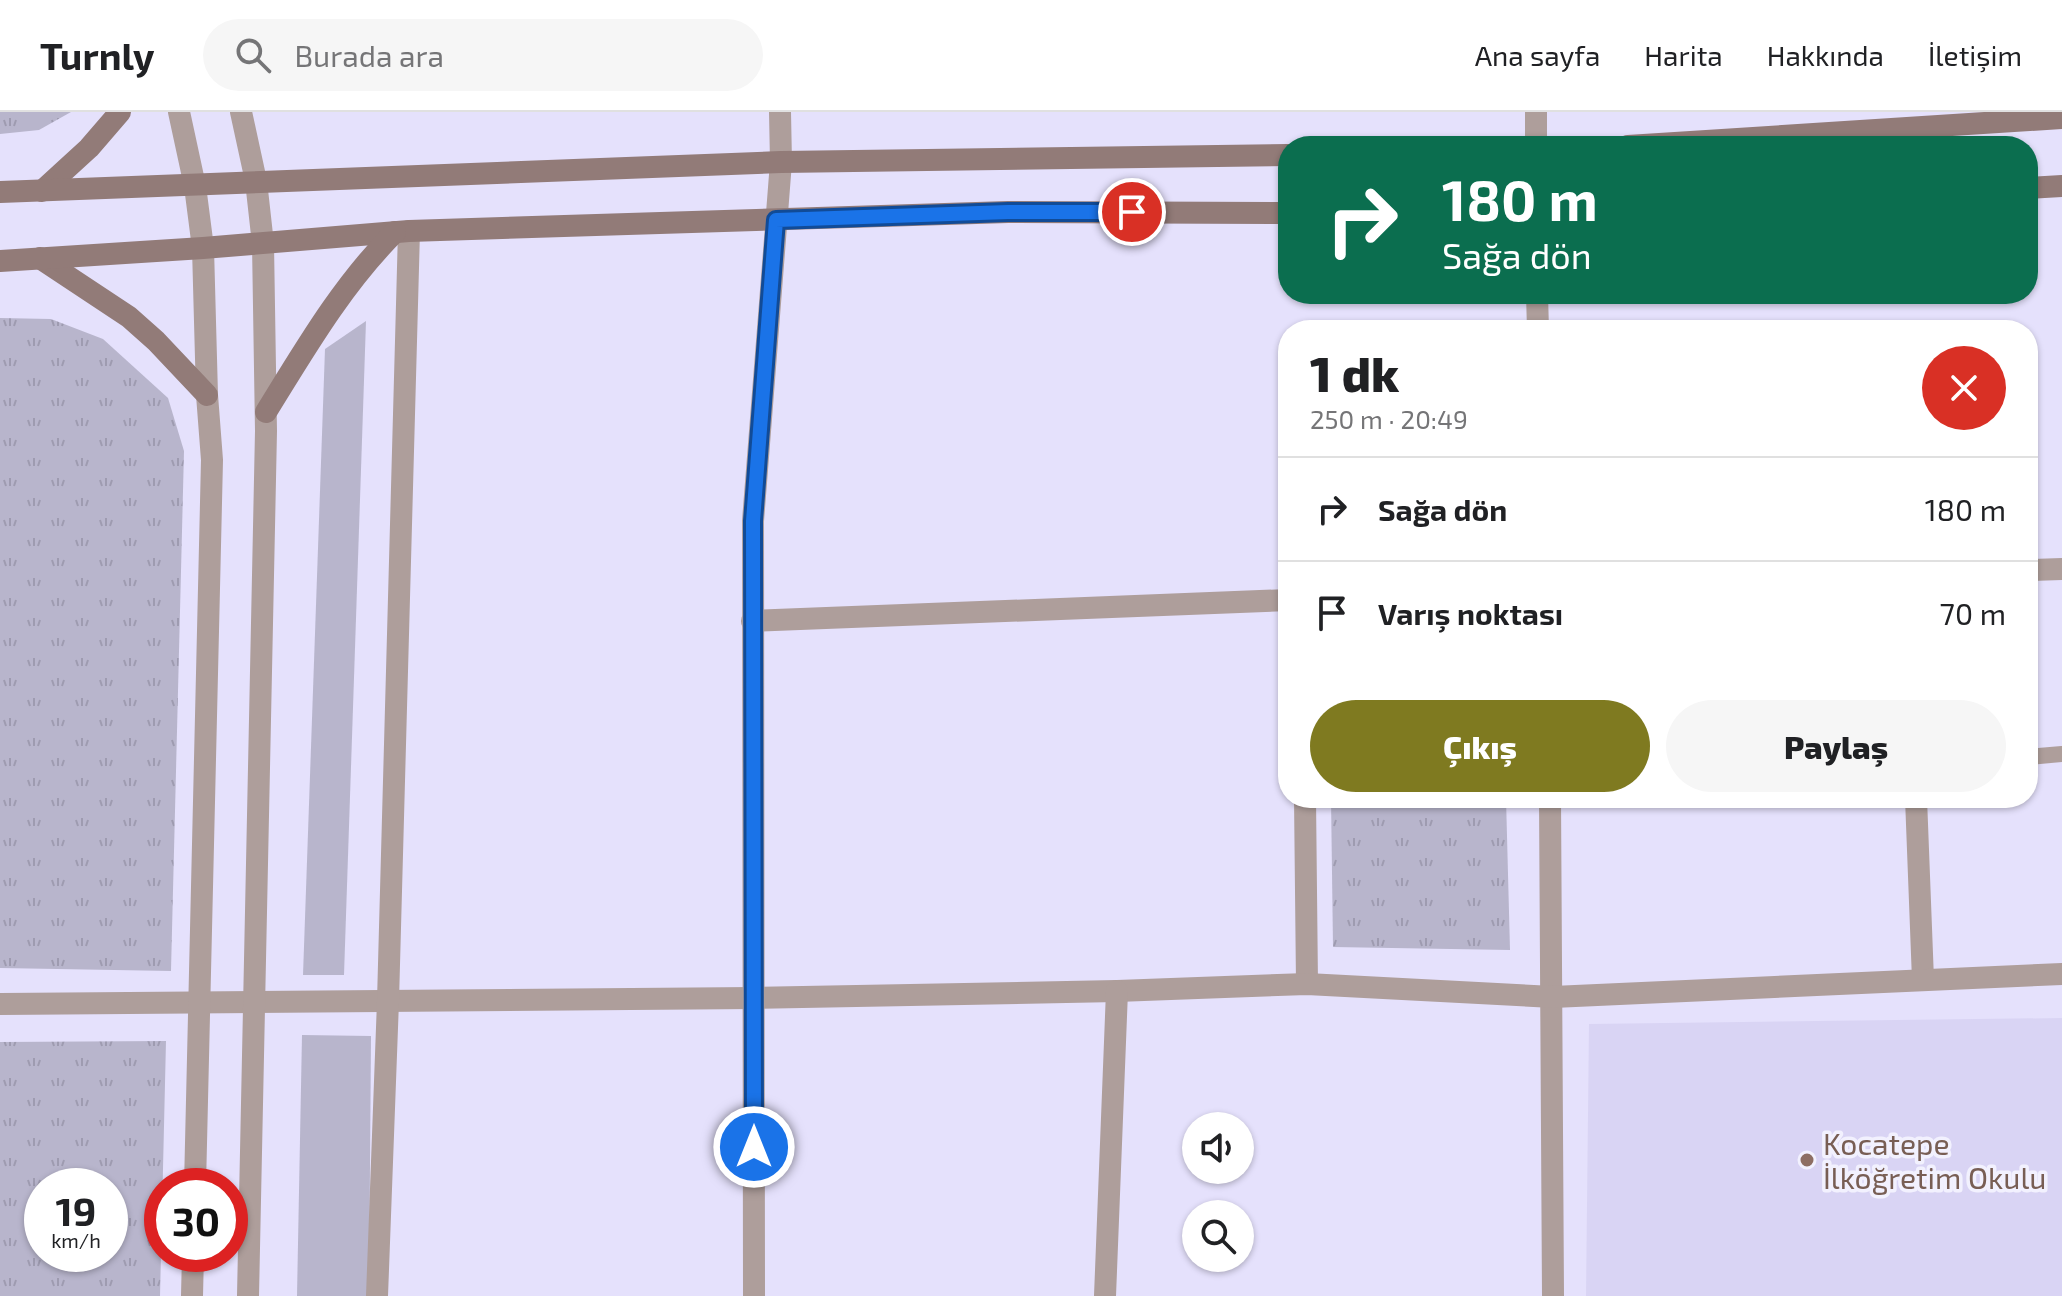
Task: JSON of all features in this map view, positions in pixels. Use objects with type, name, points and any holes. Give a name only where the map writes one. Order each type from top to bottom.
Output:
[{"type":"main road","points":[[42,191],[89,148],[120,112]]},
{"type":"main road","points":[[1783,136],[2062,118]]},
{"type":"main road","points":[[0,192],[781,162],[1278,155]]},
{"type":"main road","points":[[2038,187],[2062,186]]},
{"type":"main road","points":[[0,261],[263,244],[402,231],[1008,212],[1278,213]]},
{"type":"main road","points":[[266,412],[342,292],[366,261],[402,231]]},
{"type":"main road","points":[[40,258],[129,317],[207,395]]},
{"type":"street","points":[[179,112],[195,186],[203,248],[212,460],[196,1168]]},
{"type":"street","points":[[241,112],[256,181],[263,244],[266,412],[248,1296]]},
{"type":"street","points":[[754,1296],[754,506],[781,162],[780,112]]},
{"type":"street","points":[[1536,112],[1536,136]]},
{"type":"street","points":[[377,1296],[388,1001],[402,231]]},
{"type":"street","points":[[2038,570],[2062,569]]},
{"type":"street","points":[[752,621],[1278,600]]},
{"type":"street","points":[[1305,808],[1307,984]]},
{"type":"street","points":[[1550,808],[1553,1296]]},
{"type":"street","points":[[1916,808],[1923,980]]},
{"type":"street","points":[[0,1004],[754,998],[1307,984],[1553,997],[2062,974]]},
{"type":"street","points":[[1105,1296],[1117,991]]},
{"type":"street","points":[[192,1296],[193,1272]]},
{"type":"lane","points":[[2038,756],[2062,754]]},
{"type":"shaded area","name":"Kocatepe İlköğretim Okulu","points":[[2062,1018],[2062,1296],[1586,1296],[1589,1024]]},
{"type":"green space","points":[[0,112],[71,112],[39,130],[0,134]]},
{"type":"green space","points":[[0,318],[51,319],[103,339],[168,398],[184,451],[171,971],[0,968]]},
{"type":"green space","points":[[366,321],[344,975],[303,975],[325,349]]},
{"type":"green space","points":[[1331,808],[1506,808],[1510,950],[1333,947]]},
{"type":"green space","points":[[302,1035],[371,1036],[369,1296],[297,1296]]},
{"type":"green space","points":[[166,1041],[163,1168],[144,1168],[144,1272],[161,1272],[160,1296],[0,1296],[0,1042]]},
{"type":"place","name":"Kocatepe İlköğretim Okulu","points":[[1807,1160]]},
{"type":"route","points":[[754,1147],[753,521],[776,220],[1008,212],[1132,212]]}]
